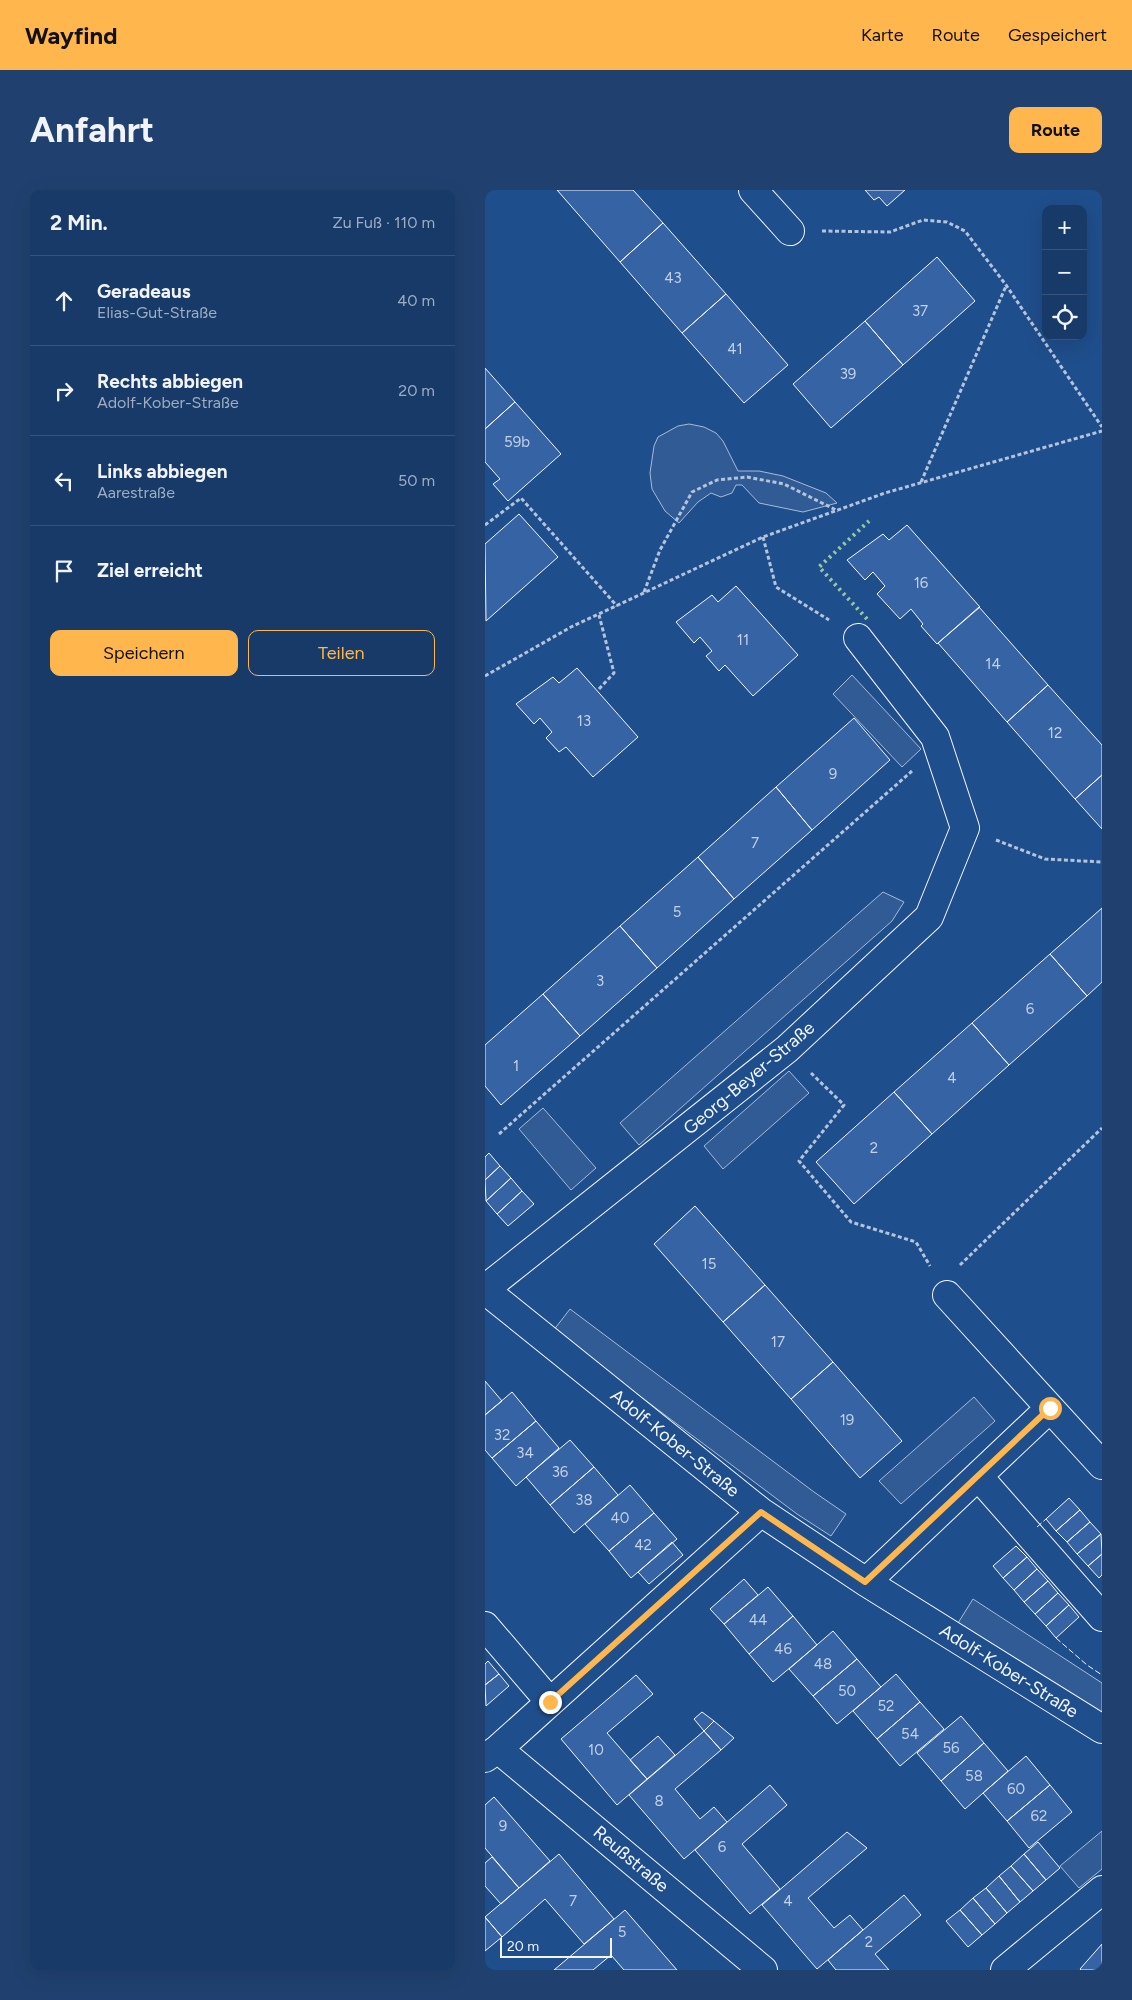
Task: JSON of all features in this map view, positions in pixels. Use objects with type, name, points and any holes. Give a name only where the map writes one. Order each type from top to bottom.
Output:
[{"type":"street","points":[[753,190],[790,231]]},
{"type":"street","points":[[858,638],[935,737],[965,828]]},
{"type":"street","name":"Georg-Beyer-Straße","points":[[485,1290],[787,1049],[929,917],[965,828]]},
{"type":"street","name":"Adolf-Kober-Straße","points":[[485,1290],[761,1512],[865,1582],[1102,1729]]},
{"type":"street","points":[[947,1294],[1102,1465]]},
{"type":"street","points":[[865,1582],[1050,1408]]},
{"type":"street","points":[[978,1476],[1102,1617]]},
{"type":"street","points":[[492,1753],[761,1512]]},
{"type":"street","points":[[485,1626],[550,1702]]},
{"type":"street","name":"Reußstraße","points":[[492,1753],[763,1970]]},
{"type":"street","points":[[1005,1970],[1102,1890]]},
{"type":"path","points":[[790,231],[890,232],[923,220],[947,222],[965,231],[1006,286],[1102,427]]},
{"type":"path","points":[[921,483],[1006,286]]},
{"type":"path","points":[[485,676],[599,614],[763,537],[885,493],[1102,431]]},
{"type":"path","points":[[644,593],[660,550],[692,492],[717,480],[747,477],[783,484],[838,511]]},
{"type":"path","points":[[485,525],[521,498],[617,606]]},
{"type":"path","points":[[763,537],[776,587],[858,638]]},
{"type":"path","points":[[599,614],[614,673],[599,689]]},
{"type":"path","points":[[499,1134],[939,747]]},
{"type":"path","points":[[965,828],[1045,859],[1102,862]]},
{"type":"path","points":[[787,1049],[844,1105],[799,1161],[851,1222],[916,1242],[947,1294]]},
{"type":"path","points":[[947,1294],[961,1262],[1102,1128]]},
{"type":"shaded area","points":[[689,424],[704,427],[716,433],[723,441],[738,471],[759,471],[783,476],[826,493],[837,503],[803,512],[759,503],[742,485],[736,485],[732,493],[721,497],[711,493],[698,502],[679,523],[665,511],[652,489],[650,473],[654,446],[658,437],[678,426]]},
{"type":"shaded area","points":[[852,675],[921,749],[902,767],[833,694]]},
{"type":"shaded area","points":[[883,892],[904,902],[892,921],[639,1145],[620,1123]]},
{"type":"shaded area","points":[[789,1071],[809,1093],[723,1169],[704,1146]]},
{"type":"shaded area","points":[[543,1108],[596,1168],[571,1190],[519,1129]]},
{"type":"shaded area","points":[[570,1309],[846,1514],[831,1536],[797,1514],[553,1331]]},
{"type":"shaded area","points":[[974,1397],[995,1421],[901,1504],[879,1481]]},
{"type":"shaded area","points":[[973,1599],[1102,1683],[1102,1717],[958,1623]]},
{"type":"shaded area","points":[[1102,1831],[1102,1869],[1079,1888],[1060,1866]]},
{"type":"building","points":[[557,190],[633,190],[663,223],[620,262]]},
{"type":"building","points":[[865,190],[905,190],[887,206],[879,197],[874,200]]},
{"type":"building","points":[[663,223],[726,294],[682,333],[620,262]]},
{"type":"building","points":[[937,257],[975,301],[903,365],[865,321]]},
{"type":"building","points":[[726,294],[788,365],[744,403],[682,333]]},
{"type":"building","points":[[865,321],[903,365],[831,428],[793,384]]},
{"type":"building","points":[[485,368],[515,402],[485,429]]},
{"type":"building","points":[[515,402],[561,454],[508,501],[493,484],[500,479],[485,462],[485,429]]},
{"type":"building","points":[[519,514],[558,557],[486,621],[485,544]]},
{"type":"building","points":[[907,525],[980,607],[937,644],[921,626],[923,624],[911,609],[900,619],[877,594],[885,586],[873,572],[865,580],[847,560],[883,534],[889,540]]},
{"type":"building","points":[[736,586],[798,655],[753,696],[725,665],[719,671],[706,656],[712,651],[700,637],[694,643],[676,622],[712,595],[718,602]]},
{"type":"building","points":[[979,607],[1048,685],[1007,722],[938,643]]},
{"type":"building","points":[[577,668],[638,737],[593,777],[566,747],[559,752],[546,738],[552,732],[540,718],[534,724],[516,704],[553,677],[559,683]]},
{"type":"building","points":[[1048,685],[1102,745],[1102,775],[1075,799],[1007,722]]},
{"type":"building","points":[[854,718],[890,760],[812,830],[776,787]]},
{"type":"building","points":[[1102,775],[1102,829],[1075,799]]},
{"type":"building","points":[[776,787],[812,830],[734,899],[698,857]]},
{"type":"building","points":[[698,857],[734,899],[657,968],[620,926]]},
{"type":"building","points":[[1102,908],[1102,982],[1087,996],[1050,954]]},
{"type":"building","points":[[620,926],[657,968],[580,1036],[543,994]]},
{"type":"building","points":[[1050,954],[1087,996],[1009,1065],[972,1023]]},
{"type":"building","points":[[543,994],[580,1036],[501,1105],[485,1086],[485,1045]]},
{"type":"building","points":[[972,1023],[1009,1065],[932,1134],[894,1092]]},
{"type":"building","points":[[894,1092],[932,1134],[854,1204],[816,1162]]},
{"type":"building","points":[[489,1153],[500,1166],[485,1180],[485,1157]]},
{"type":"building","points":[[500,1166],[511,1178],[486,1201],[485,1180]]},
{"type":"building","points":[[511,1178],[522,1191],[497,1214],[486,1201]]},
{"type":"building","points":[[522,1191],[534,1204],[508,1226],[497,1214]]},
{"type":"building","points":[[695,1206],[765,1285],[723,1322],[654,1244]]},
{"type":"building","points":[[765,1285],[833,1362],[791,1399],[723,1322]]},
{"type":"building","points":[[833,1362],[902,1441],[860,1478],[791,1399]]},
{"type":"building","points":[[485,1381],[502,1401],[485,1415]]},
{"type":"building","points":[[512,1392],[536,1421],[492,1458],[485,1450],[485,1415]]},
{"type":"building","points":[[536,1421],[559,1448],[516,1486],[492,1458]]},
{"type":"building","points":[[570,1440],[594,1467],[550,1505],[526,1477]]},
{"type":"building","points":[[594,1467],[618,1495],[574,1533],[550,1505]]},
{"type":"building","points":[[630,1485],[654,1513],[609,1551],[585,1524]]},
{"type":"building","points":[[1069,1498],[1080,1510],[1056,1531],[1046,1519]]},
{"type":"building","points":[[1080,1510],[1090,1522],[1067,1542],[1056,1531]]},
{"type":"building","points":[[654,1513],[677,1539],[631,1578],[609,1551]]},
{"type":"building","points":[[1090,1522],[1101,1534],[1077,1554],[1067,1542]]},
{"type":"building","points":[[1101,1534],[1102,1554],[1088,1566],[1077,1554]]},
{"type":"building","points":[[672,1542],[683,1555],[649,1584],[638,1572]]},
{"type":"building","points":[[1016,1546],[1027,1557],[1003,1578],[993,1566]]},
{"type":"building","points":[[1102,1554],[1102,1575],[1099,1578],[1088,1566]]},
{"type":"building","points":[[1027,1557],[1037,1569],[1014,1590],[1003,1578]]},
{"type":"building","points":[[1037,1569],[1048,1581],[1024,1602],[1014,1590]]},
{"type":"building","points":[[744,1579],[758,1595],[724,1624],[710,1609]]},
{"type":"building","points":[[1048,1581],[1058,1593],[1035,1614],[1024,1602]]},
{"type":"building","points":[[768,1587],[793,1616],[749,1654],[724,1624]]},
{"type":"building","points":[[1058,1593],[1069,1605],[1046,1626],[1035,1614]]},
{"type":"building","points":[[1069,1605],[1079,1617],[1056,1638],[1046,1626]]},
{"type":"building","points":[[793,1616],[817,1645],[773,1682],[749,1654]]},
{"type":"building","points":[[833,1631],[857,1659],[813,1696],[789,1669]]},
{"type":"building","points":[[857,1659],[881,1687],[837,1724],[813,1696]]},
{"type":"building","points":[[488,1661],[499,1674],[485,1685],[485,1664]]},
{"type":"building","points":[[499,1674],[509,1686],[486,1706],[485,1685]]},
{"type":"building","points":[[896,1674],[920,1702],[877,1739],[853,1711]]},
{"type":"building","points":[[636,1675],[653,1694],[607,1733],[647,1779],[617,1805],[561,1739]]},
{"type":"building","points":[[920,1702],[944,1729],[900,1766],[877,1739]]},
{"type":"building","points":[[702,1712],[714,1721],[704,1731],[694,1719]]},
{"type":"building","points":[[961,1716],[984,1743],[941,1781],[917,1753]]},
{"type":"building","points":[[714,1721],[734,1738],[721,1750],[704,1731]]},
{"type":"building","points":[[704,1731],[721,1750],[675,1789],[700,1819],[714,1807],[727,1822],[684,1859],[629,1795]]},
{"type":"building","points":[[658,1736],[675,1755],[647,1779],[630,1760]]},
{"type":"building","points":[[984,1743],[1008,1771],[965,1809],[941,1781]]},
{"type":"building","points":[[1026,1756],[1050,1785],[1007,1821],[983,1793]]},
{"type":"building","points":[[770,1785],[787,1805],[742,1844],[780,1889],[750,1914],[695,1850]]},
{"type":"building","points":[[1050,1785],[1072,1812],[1029,1848],[1007,1821]]},
{"type":"building","points":[[494,1797],[550,1861],[519,1888],[485,1848],[485,1805]]},
{"type":"building","points":[[847,1832],[867,1848],[808,1898],[834,1928],[850,1915],[863,1930],[817,1969],[762,1905]]},
{"type":"building","points":[[1038,1842],[1060,1868],[1046,1880],[1024,1854]]},
{"type":"building","points":[[559,1854],[614,1919],[584,1944],[545,1899],[502,1937],[485,1917]]},
{"type":"building","points":[[1024,1854],[1046,1880],[1033,1891],[1011,1866]]},
{"type":"building","points":[[492,1857],[519,1888],[501,1904],[485,1886],[485,1863]]},
{"type":"building","points":[[1011,1866],[1033,1891],[1020,1902],[999,1876]]},
{"type":"building","points":[[999,1876],[1020,1902],[1007,1913],[986,1888]]},
{"type":"building","points":[[986,1888],[1007,1913],[995,1924],[973,1898]]},
{"type":"building","points":[[904,1895],[921,1915],[875,1954],[889,1970],[836,1970],[828,1960]]},
{"type":"building","points":[[973,1898],[995,1924],[982,1935],[960,1910]]},
{"type":"building","points":[[625,1910],[677,1970],[624,1970],[611,1955],[593,1970],[554,1970]]},
{"type":"building","points":[[960,1910],[982,1935],[968,1947],[946,1921]]},
{"type":"building","points":[[485,1917],[502,1937],[485,1951]]},
{"type":"building","points":[[1102,1944],[1102,1970],[1081,1970],[1080,1969]]},
{"type":"hedge","points":[[867,619],[819,567],[869,521]]},
{"type":"fence","points":[[1037,1527],[1046,1519]]},
{"type":"fence","points":[[1056,1638],[1087,1665],[1102,1675]]},
{"type":"route","points":[[550,1702],[761,1512],[865,1582],[1050,1408]]}]
